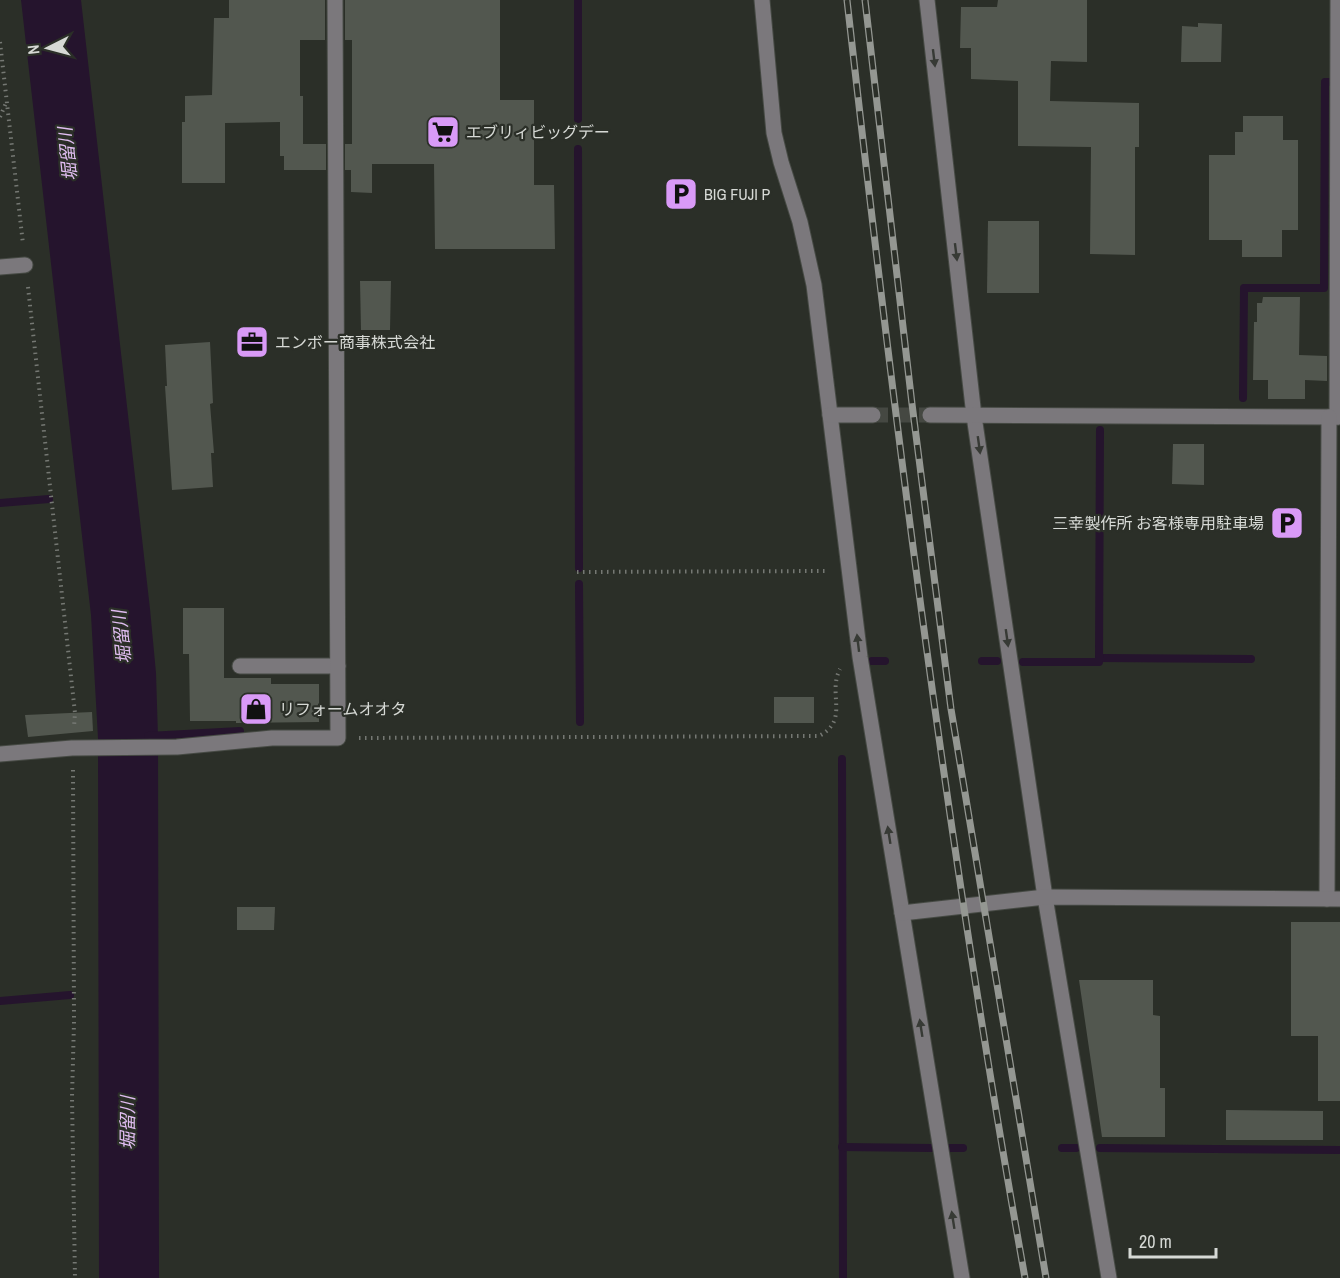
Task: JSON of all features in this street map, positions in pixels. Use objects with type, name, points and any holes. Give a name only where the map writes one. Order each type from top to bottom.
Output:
[{"type":"street","points":[[0,754],[75,748],[177,747],[272,738],[338,738],[335,0]]},
{"type":"street","points":[[762,0],[774,133],[808,252],[814,285],[860,657],[962,1278]]},
{"type":"street","points":[[927,0],[974,416],[1045,897],[1110,1278]]},
{"type":"street","points":[[902,913],[1045,897],[1333,899],[1338,0]]},
{"type":"street","points":[[0,267],[25,265]]},
{"type":"street","points":[[830,415],[873,415]]},
{"type":"street","points":[[930,415],[1335,417]]},
{"type":"street","points":[[240,666],[338,666]]},
{"type":"path","points":[[0,42],[75,713],[72,1097],[75,1278]]},
{"type":"path","points":[[0,117],[7,101]]},
{"type":"path","points":[[577,572],[849,571]]},
{"type":"path","points":[[338,738],[819,736],[828,732],[834,724],[836,676],[849,660],[860,657]]},
{"type":"water","name":"堀留川","points":[[21,0],[81,0],[150,609],[156,673],[158,737],[159,1278],[99,1278],[98,738],[91,615]]},
{"type":"building","points":[[229,0],[325,0],[325,40],[300,40],[300,96],[303,96],[303,144],[326,144],[326,170],[284,170],[284,156],[280,156],[280,122],[225,123],[225,183],[182,183],[182,122],[185,122],[185,96],[212,95],[214,18],[229,18]]},
{"type":"building","name":"エブリィビッグデー","points":[[345,0],[500,0],[500,100],[534,100],[534,185],[554,185],[555,249],[435,249],[434,164],[372,164],[372,193],[351,192],[351,170],[345,170],[345,144],[352,144],[352,40],[345,40]]},
{"type":"building","points":[[998,0],[1087,0],[1087,62],[1051,61],[1050,101],[1139,103],[1139,147],[1135,147],[1135,255],[1090,254],[1091,147],[1018,146],[1018,81],[971,79],[971,48],[960,48],[961,7],[997,7]]},
{"type":"building","points":[[1198,23],[1222,24],[1221,62],[1181,62],[1182,26],[1198,27]]},
{"type":"building","points":[[1243,116],[1283,116],[1283,140],[1298,140],[1298,230],[1282,230],[1282,257],[1242,257],[1242,240],[1209,240],[1209,155],[1235,155],[1235,132],[1243,132]]},
{"type":"building","points":[[988,221],[1039,221],[1039,293],[987,293]]},
{"type":"building","points":[[360,281],[391,281],[390,330],[361,330]]},
{"type":"building","points":[[1263,297],[1300,297],[1299,355],[1327,356],[1327,381],[1305,380],[1305,399],[1268,399],[1268,380],[1253,380],[1254,322],[1257,322],[1257,303],[1262,303]]},
{"type":"building","points":[[210,342],[213,487],[172,490],[165,386],[167,386],[165,345]]},
{"type":"building","points":[[1173,444],[1204,444],[1204,485],[1172,484]]},
{"type":"building","points":[[183,608],[224,608],[224,678],[271,678],[271,684],[319,684],[319,722],[190,721],[189,654],[183,654]]},
{"type":"building","points":[[774,697],[814,697],[814,723],[774,723]]},
{"type":"building","points":[[92,712],[93,731],[28,737],[25,715]]},
{"type":"building","points":[[237,907],[275,907],[274,930],[237,930]]},
{"type":"building","points":[[1291,922],[1340,922],[1340,1101],[1318,1101],[1318,1036],[1291,1036]]},
{"type":"building","points":[[1079,980],[1153,980],[1153,1015],[1160,1016],[1160,1088],[1165,1088],[1165,1137],[1102,1137]]},
{"type":"building","points":[[1226,1110],[1323,1111],[1323,1140],[1226,1140]]},
{"type":"waterway","points":[[578,0],[578,119]]},
{"type":"waterway","points":[[1243,398],[1244,288],[1324,288],[1325,82],[1329,82]]},
{"type":"waterway","points":[[578,149],[579,568]]},
{"type":"waterway","points":[[1023,662],[1099,662],[1100,430]]},
{"type":"waterway","points":[[0,503],[49,499]]},
{"type":"waterway","points":[[579,584],[580,722]]},
{"type":"waterway","points":[[1099,658],[1251,659]]},
{"type":"waterway","points":[[872,661],[885,661]]},
{"type":"waterway","points":[[982,661],[997,661]]},
{"type":"waterway","points":[[148,736],[240,731]]},
{"type":"waterway","points":[[842,759],[843,1278]]},
{"type":"waterway","points":[[0,1001],[70,995]]},
{"type":"waterway","points":[[842,1147],[931,1148]]},
{"type":"waterway","points":[[949,1148],[963,1148]]},
{"type":"waterway","points":[[1062,1148],[1076,1148]]},
{"type":"waterway","points":[[1100,1148],[1340,1150]]},
{"type":"tunnel","points":[[873,415],[930,415]]},
{"type":"railway","points":[[847,0],[884,320],[925,640],[972,960],[1025,1278]]},
{"type":"railway","points":[[865,0],[912,404],[951,709],[1046,1278]]},
{"type":"place","name":"エブリィビッグデー","points":[[443,132]]},
{"type":"place","name":"BIG FUJI P","points":[[681,194]]},
{"type":"place","name":"エンボー商事株式会社","points":[[252,342]]},
{"type":"place","name":"三幸製作所 お客様専用駐車場","points":[[1287,523]]},
{"type":"place","name":"リフォームオオタ","points":[[256,709]]}]
